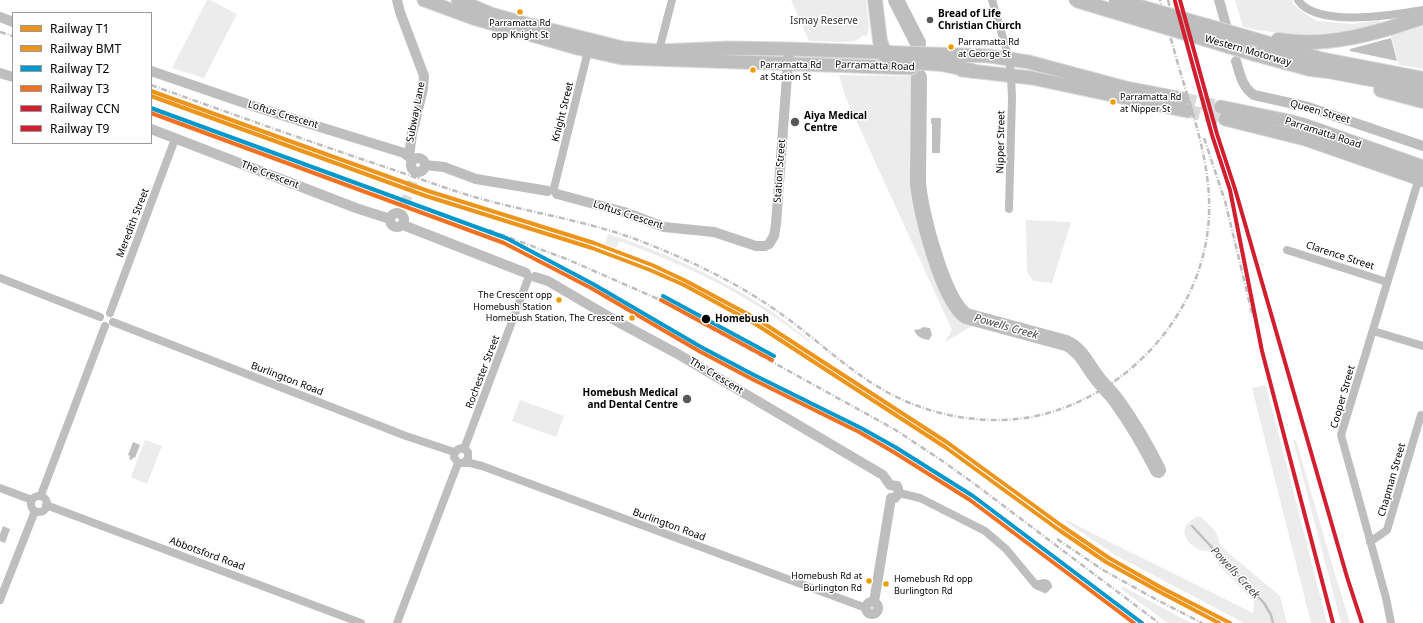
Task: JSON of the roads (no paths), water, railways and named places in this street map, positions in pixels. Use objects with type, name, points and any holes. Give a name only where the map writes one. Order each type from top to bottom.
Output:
[{"type":"highway","name":"Parramatta Road","points":[[424,0],[473,18],[589,45],[623,48],[658,55],[789,63],[973,71],[1036,79],[1185,105],[1029,62],[989,56],[729,48],[658,55]]},
{"type":"highway","name":"Parramatta Road","points":[[458,0],[492,14],[589,45]]},
{"type":"highway","points":[[874,0],[880,41],[886,57],[892,60],[942,64],[973,71]]},
{"type":"highway","name":"Western Motorway","points":[[1076,0],[1310,69],[1423,89]]},
{"type":"highway","name":"Western Motorway","points":[[1116,0],[1225,28],[1248,37],[1320,58],[1423,79]]},
{"type":"highway","points":[[1248,37],[1306,42],[1329,40],[1371,33],[1423,17]]},
{"type":"highway","points":[[1310,69],[1328,76],[1423,101]]},
{"type":"highway","name":"Parramatta Road","points":[[1223,113],[1284,120],[1304,125],[1422,175]]},
{"type":"street","name":"Subway Lane","points":[[397,0],[424,76],[423,89],[412,134],[411,158]]},
{"type":"street","points":[[658,55],[672,0]]},
{"type":"street","name":"Nipper Street","points":[[992,0],[1009,59],[1011,75],[1012,98],[1009,209]]},
{"type":"street","points":[[1219,0],[1225,28]]},
{"type":"street","points":[[1298,0],[1311,11],[1331,16],[1377,16],[1423,10]]},
{"type":"street","points":[[0,17],[12,22]]},
{"type":"street","name":"Knight Street","points":[[553,191],[589,45]]},
{"type":"street","name":"Station Street","points":[[769,244],[774,236],[776,224],[789,49]]},
{"type":"street","name":"Queen Street","points":[[1236,61],[1244,86],[1254,95],[1308,107],[1423,146]]},
{"type":"street","name":"Loftus Crescent","points":[[152,70],[265,110],[404,153],[411,158]]},
{"type":"street","points":[[0,73],[12,77]]},
{"type":"street","name":"The Crescent","points":[[152,129],[356,208],[390,219]]},
{"type":"street","name":"Meredith Street","points":[[110,313],[175,139]]},
{"type":"street","points":[[411,158],[421,159],[423,161],[425,165],[422,170],[416,172],[412,170],[411,158]]},
{"type":"street","name":"Loftus Crescent","points":[[425,165],[444,167],[476,179],[553,191],[624,212],[664,227],[714,232],[756,246],[765,246],[769,244]]},
{"type":"street","name":"Cooper Street","points":[[1391,623],[1386,598],[1342,435],[1387,282],[1422,175]]},
{"type":"street","points":[[402,209],[405,218],[403,225],[394,227],[391,224],[390,219],[394,214],[402,209]]},
{"type":"street","name":"The Crescent","points":[[403,225],[530,276],[548,281],[618,322],[703,368],[884,475],[890,485],[887,488],[887,496],[895,495]]},
{"type":"street","name":"Clarence Street","points":[[1287,250],[1387,282]]},
{"type":"street","name":"Rochester Street","points":[[464,449],[530,276]]},
{"type":"street","points":[[0,278],[100,317],[101,322],[109,324]]},
{"type":"street","points":[[41,495],[109,324],[113,318],[110,313],[105,313],[100,317]]},
{"type":"street","name":"Burlington Road","points":[[109,324],[406,436],[454,452]]},
{"type":"street","points":[[1373,331],[1423,346]]},
{"type":"street","name":"Chapman Street","points":[[1370,542],[1387,530],[1421,415]]},
{"type":"street","points":[[391,623],[396,623],[462,462],[468,458],[468,454],[464,449],[458,449],[454,452],[454,459],[462,462]]},
{"type":"street","name":"Burlington Road","points":[[462,462],[482,466],[871,612]]},
{"type":"street","points":[[0,488],[32,500]]},
{"type":"street","points":[[35,511],[32,506],[32,500],[36,495],[41,495]]},
{"type":"street","points":[[35,511],[42,512],[46,505],[45,499],[41,495]]},
{"type":"street","points":[[871,612],[895,495],[920,498],[985,531],[1006,549],[1036,585]]},
{"type":"street","name":"Abbotsford Road","points":[[46,505],[361,623]]},
{"type":"street","points":[[0,600],[35,511]]},
{"type":"waterway","name":"Powells Creek","points":[[896,0],[918,43]]},
{"type":"waterway","name":"Powells Creek","points":[[919,77],[918,183],[920,196],[923,214],[934,254],[941,274],[957,307],[966,316],[1066,343],[1072,346],[1080,354],[1094,374],[1122,408],[1149,452],[1158,470]]},
{"type":"waterway","name":"Powells Creek","points":[[1192,526],[1264,603],[1271,615],[1273,623]]},
{"type":"tunnel","points":[[1183,99],[1221,107]]},
{"type":"tunnel","points":[[1187,111],[1225,119]]},
{"type":"tunnel","points":[[404,205],[416,173]]},
{"type":"railway","points":[[152,85],[461,193],[583,223],[648,244],[684,259],[736,285],[784,316],[864,378],[899,398],[918,406],[949,415],[983,420],[1016,419],[1048,413],[1080,401],[1110,384],[1137,363],[1160,339],[1180,311],[1195,280],[1205,248],[1209,214],[1207,178],[1196,124],[1160,0]]},
{"type":"railway","points":[[1168,0],[1176,34]]},
{"type":"railway","points":[[0,32],[12,36]]},
{"type":"railway","points":[[1204,138],[1225,201],[1253,317]]},
{"type":"railway","points":[[489,230],[569,260],[658,299],[894,429],[980,488],[1159,623]]},
{"type":"railway","points":[[1057,539],[1103,570],[1202,623]]},
{"type":"rail line","name":"CCN","points":[[1180,0],[1217,134],[1235,189],[1347,577],[1362,623]]},
{"type":"rail line","name":"T9","points":[[1175,1],[1212,135],[1230,190],[1262,351],[1333,623]]},
{"type":"rail line","name":"T1","points":[[152,91],[428,191],[594,243],[652,265],[686,281],[757,319],[948,443],[1062,526],[1109,558],[1162,588],[1230,623]]},
{"type":"rail line","name":"BMT","points":[[152,96],[426,196],[592,248],[650,270],[684,285],[754,323],[945,447],[1059,530],[1106,562],[1219,623]]},
{"type":"rail line","name":"T2","points":[[152,108],[506,238],[593,284],[701,347],[861,428],[895,447],[973,496],[1142,623]]},
{"type":"rail line","name":"T3","points":[[152,113],[504,243],[591,288],[699,351],[859,432],[892,451],[970,500],[1134,623]]},
{"type":"rail line","name":"T2","points":[[663,296],[774,356]]},
{"type":"rail line","name":"T3","points":[[661,300],[772,360]]},
{"type":"place","name":"Parramatta Rd opp Knight St","points":[[520,12]]},
{"type":"place","name":"Bread of Life Christian Church","points":[[930,20]]},
{"type":"place","name":"Parramatta Rd at George St","points":[[951,47]]},
{"type":"place","name":"Parramatta Rd at Station St","points":[[753,70]]},
{"type":"place","name":"Parramatta Rd at Nipper St","points":[[1113,102]]},
{"type":"place","name":"Aiya Medical Centre","points":[[795,122]]},
{"type":"place","name":"The Crescent opp Homebush Station","points":[[559,300]]},
{"type":"place","name":"Homebush Station, The Crescent","points":[[632,318]]},
{"type":"place","name":"Homebush","points":[[706,319]]},
{"type":"place","name":"Homebush Medical and Dental Centre","points":[[687,399]]},
{"type":"place","name":"Homebush Rd at Burlington Rd","points":[[869,581]]},
{"type":"place","name":"Homebush Rd opp Burlington Rd","points":[[886,584]]},
{"type":"park label","name":"Ismay Reserve","points":[[824,21]]}]
